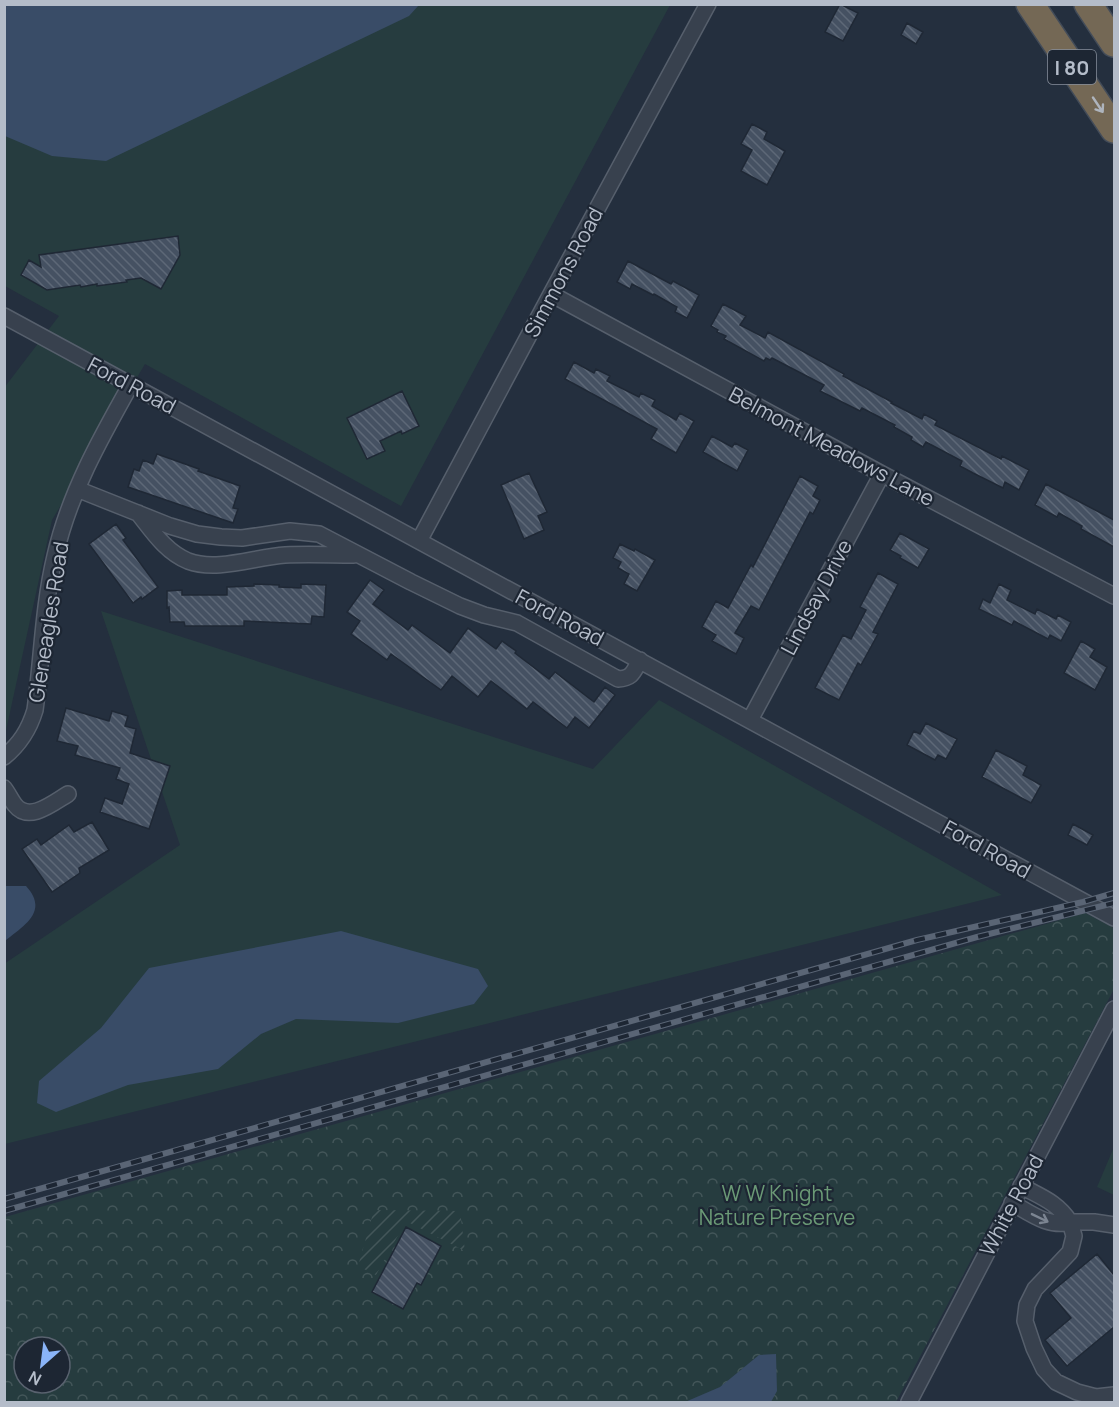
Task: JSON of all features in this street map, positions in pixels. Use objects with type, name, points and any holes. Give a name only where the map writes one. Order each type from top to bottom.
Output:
[{"type":"highway","name":"I 80","points":[[1030,4],[1114,129]]},
{"type":"highway","name":"I 80","points":[[1088,4],[1114,44]]},
{"type":"street","name":"Simmons Road","points":[[419,541],[708,4]]},
{"type":"street","name":"Belmont Meadows Lane","points":[[551,294],[882,474],[1114,596]]},
{"type":"street","name":"Ford Road","points":[[4,316],[1114,918]]},
{"type":"street","name":"Gleneagles Road","points":[[4,757],[26,734],[35,710],[54,557],[63,527],[93,452],[131,384]]},
{"type":"street","name":"Lindsay Drive","points":[[750,720],[882,474]]},
{"type":"street","points":[[77,489],[196,534],[242,538],[290,531],[319,534],[460,606],[517,624],[618,679],[627,678],[632,674],[640,660]]},
{"type":"street","points":[[138,513],[164,545],[175,554],[203,565],[219,565],[283,555],[360,555]]},
{"type":"street","points":[[4,788],[16,807],[25,812],[34,813],[68,795]]},
{"type":"street","name":"White Road","points":[[909,1402],[1114,1009]]},
{"type":"street","points":[[1021,1186],[1061,1209],[1070,1222],[1074,1236],[1070,1252],[1035,1289],[1027,1305],[1025,1322],[1034,1348],[1044,1369],[1056,1382],[1077,1392],[1096,1397],[1114,1395]]},
{"type":"street","points":[[1012,1203],[1052,1223],[1061,1225],[1070,1222],[1114,1225]]},
{"type":"green space","points":[[5,5],[670,5],[401,506],[145,364],[52,520],[5,735],[4,388],[59,316],[5,286]]},
{"type":"green space","points":[[101,611],[593,769],[659,700],[1002,895],[5,1144],[4,964],[180,845]]},
{"type":"green space","name":"W W Knight Nature Preserve","points":[[1085,913],[1114,928],[1114,989],[896,1402],[5,1402],[5,1217]]},
{"type":"green space","points":[[1114,1147],[1114,1195],[1097,1187]]},
{"type":"green space","points":[[374,1210],[460,1211],[465,1251],[406,1221],[376,1275],[358,1266]]},
{"type":"water","points":[[4,5],[419,5],[409,16],[106,161],[52,156],[5,136]]},
{"type":"water","points":[[5,886],[26,886],[33,895],[35,910],[32,917],[5,941]]},
{"type":"water","points":[[341,931],[478,969],[488,986],[474,1004],[398,1023],[296,1019],[261,1034],[218,1069],[128,1085],[56,1112],[37,1103],[39,1081],[101,1028],[149,968]]},
{"type":"water","points":[[776,1354],[777,1391],[771,1402],[685,1402],[720,1387],[759,1355]]},
{"type":"building","points":[[840,4],[858,13],[843,41],[825,32]]},
{"type":"building","points":[[907,23],[923,32],[916,44],[901,35]]},
{"type":"building","points":[[752,124],[767,132],[764,139],[785,151],[767,185],[741,171],[752,150],[741,144]]},
{"type":"building","points":[[178,236],[180,255],[161,289],[141,278],[97,286],[97,284],[81,287],[80,285],[47,290],[21,275],[29,260],[41,267],[39,255]]},
{"type":"building","points":[[628,261],[671,284],[673,281],[699,295],[687,318],[675,312],[677,307],[654,294],[632,284],[630,289],[617,282]]},
{"type":"building","points":[[723,304],[746,316],[740,325],[765,338],[768,332],[891,403],[922,419],[924,414],[937,421],[935,425],[1001,459],[1002,456],[1029,470],[1019,490],[1005,482],[1003,488],[973,473],[960,466],[962,461],[926,442],[923,447],[911,440],[912,437],[894,427],[895,425],[862,408],[860,411],[820,391],[824,385],[772,358],[770,360],[766,358],[764,361],[724,339],[726,336],[711,326]]},
{"type":"building","points":[[574,362],[594,373],[596,369],[610,376],[607,381],[639,397],[641,393],[655,400],[652,406],[676,420],[680,413],[694,421],[676,453],[651,439],[657,429],[565,379]]},
{"type":"building","points":[[402,391],[419,426],[380,441],[385,451],[367,459],[347,418]]},
{"type":"building","points":[[712,436],[732,447],[735,443],[748,450],[737,471],[703,452]]},
{"type":"building","points":[[157,454],[240,486],[233,508],[238,509],[233,523],[128,487],[134,469],[139,471],[143,460],[153,464]]},
{"type":"building","points":[[529,473],[547,512],[538,516],[544,530],[524,539],[501,485]]},
{"type":"building","points":[[800,476],[818,486],[813,496],[820,500],[813,514],[810,512],[759,610],[751,606],[735,633],[744,638],[736,654],[712,641],[716,635],[702,627],[716,601],[728,608],[751,565],[753,567]]},
{"type":"building","points":[[1046,484],[1114,520],[1114,547],[1081,529],[1082,526],[1059,513],[1057,517],[1035,505]]},
{"type":"building","points":[[116,524],[126,538],[123,540],[158,587],[133,603],[89,544]]},
{"type":"building","points":[[900,533],[929,549],[918,568],[890,550]]},
{"type":"building","points":[[620,544],[655,560],[637,591],[624,584],[629,574],[618,568],[621,562],[613,558]]},
{"type":"building","points":[[878,573],[898,584],[873,632],[878,634],[861,665],[858,663],[839,700],[815,688],[843,635],[851,639],[866,610],[860,607]]},
{"type":"building","points":[[370,580],[384,590],[373,604],[408,630],[412,625],[450,653],[468,628],[496,649],[502,641],[549,679],[555,672],[594,702],[605,687],[615,695],[589,728],[575,717],[567,728],[533,702],[527,709],[491,681],[478,697],[452,676],[441,690],[391,654],[387,660],[351,634],[360,621],[347,612]]},
{"type":"building","points":[[254,584],[301,588],[301,584],[326,585],[324,617],[312,616],[311,624],[244,621],[244,626],[185,626],[184,622],[170,622],[167,591],[182,590],[182,595],[227,595],[227,587],[254,586]]},
{"type":"building","points":[[999,584],[1011,590],[1007,600],[1035,614],[1037,609],[1056,619],[1058,615],[1071,622],[1061,641],[1050,635],[1048,639],[1014,621],[1012,625],[979,609],[983,599],[990,603]]},
{"type":"building","points":[[1081,641],[1095,649],[1090,657],[1107,667],[1095,690],[1064,673]]},
{"type":"building","points":[[66,708],[109,721],[112,711],[128,716],[125,726],[136,729],[130,753],[170,766],[149,829],[100,812],[105,798],[122,804],[129,784],[116,779],[120,768],[75,755],[78,746],[57,741]]},
{"type":"building","points":[[926,723],[957,739],[946,759],[938,755],[935,760],[907,745],[914,731],[920,734]]},
{"type":"building","points":[[996,750],[1027,766],[1023,775],[1041,785],[1031,803],[982,777]]},
{"type":"building","points":[[92,822],[109,850],[79,868],[80,873],[52,892],[22,849],[37,839],[41,845],[69,825],[74,832]]},
{"type":"building","points":[[1073,824],[1093,835],[1087,845],[1068,835]]},
{"type":"building","points":[[406,1227],[441,1246],[421,1285],[417,1283],[403,1309],[372,1292]]},
{"type":"building","points":[[1097,1254],[1114,1275],[1114,1327],[1067,1366],[1045,1340],[1071,1318],[1050,1293]]},
{"type":"railway","points":[[4,1199],[917,940],[1114,893]]},
{"type":"railway","points":[[4,1211],[977,937],[1114,903]]}]
